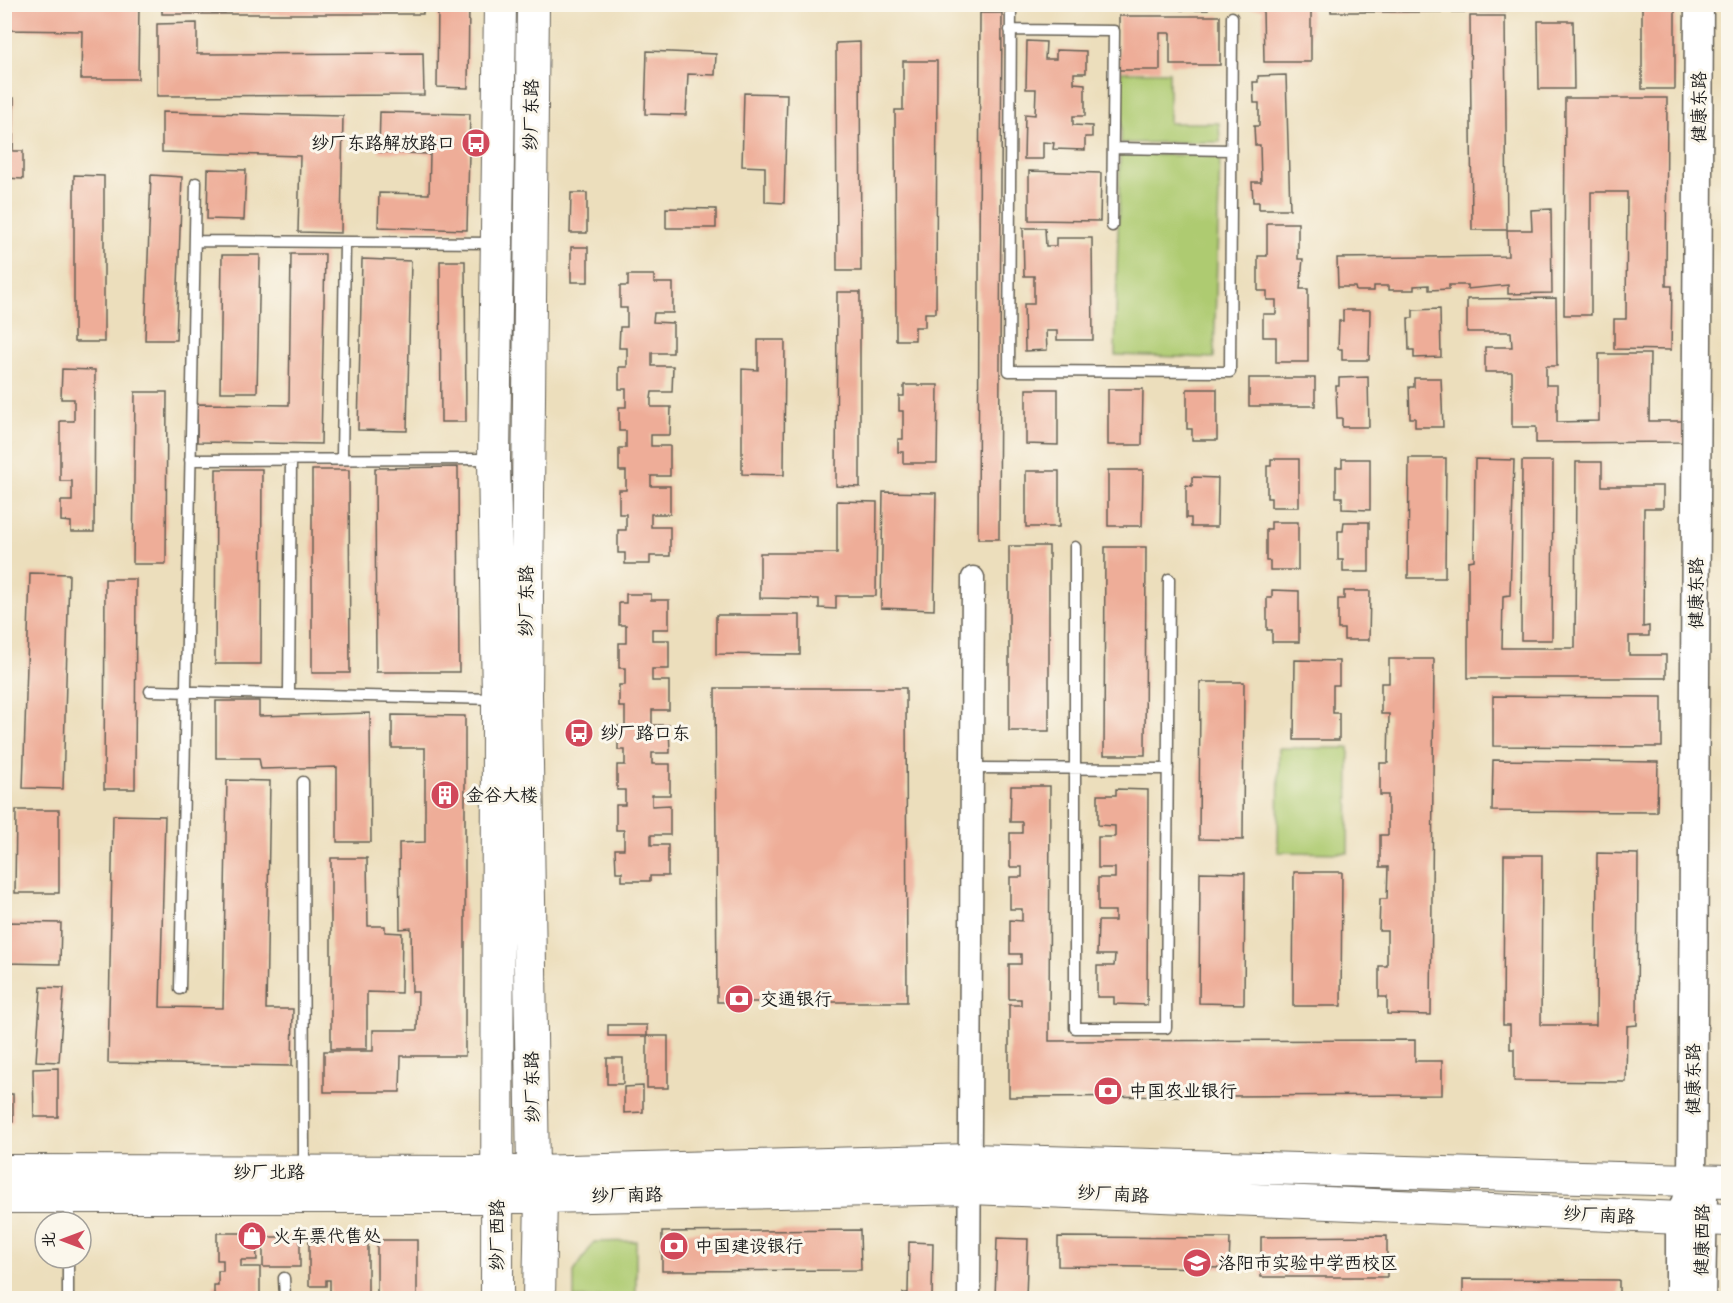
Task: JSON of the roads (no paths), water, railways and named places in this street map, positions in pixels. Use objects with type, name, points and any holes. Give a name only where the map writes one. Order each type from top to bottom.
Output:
[{"type":"main road","name":"纱厂东路","points":[[497,1184],[498,699],[494,459],[500,4]]},
{"type":"main road","name":"纱厂东路","points":[[533,4],[526,695],[537,1184]]},
{"type":"main road","name":"纱厂北路","points":[[4,1172],[304,1184],[497,1184]]},
{"type":"main road","name":"纱厂南路","points":[[971,1174],[1703,1220]]},
{"type":"main road","name":"纱厂南路","points":[[497,1184],[971,1174],[1708,1181]]},
{"type":"main road","name":"纱厂北路","points":[[4,1197],[69,1210],[304,1184]]},
{"type":"main road","name":"纱厂西路","points":[[497,1184],[497,1299]]},
{"type":"main road","points":[[537,1184],[539,1299]]},
{"type":"street","name":"健康东路","points":[[1699,4],[1708,1181]]},
{"type":"street","name":"健康东路","points":[[1708,4],[1700,490],[1708,1181]]},
{"type":"street","points":[[969,1299],[973,578]]},
{"type":"street","name":"健康西路","points":[[1701,1299],[1703,1220],[1708,1181]]},
{"type":"street","name":"健康西路","points":[[1680,1299],[1703,1220]]},
{"type":"lane","points":[[1011,4],[1009,371],[1230,372],[1232,17]]},
{"type":"lane","points":[[1010,30],[1114,31],[1112,226]]},
{"type":"lane","points":[[1113,148],[1231,150]]},
{"type":"lane","points":[[180,989],[196,183]]},
{"type":"lane","points":[[195,241],[497,243]]},
{"type":"lane","points":[[342,459],[345,242]]},
{"type":"lane","points":[[190,460],[494,459]]},
{"type":"lane","points":[[289,693],[291,460]]},
{"type":"lane","points":[[1075,547],[1075,1028],[1166,1028],[1169,579]]},
{"type":"lane","points":[[150,691],[498,699]]},
{"type":"lane","points":[[972,768],[1168,770]]},
{"type":"lane","points":[[303,782],[304,1184]]},
{"type":"lane","points":[[68,1299],[69,1270]]},
{"type":"lane","points":[[284,1278],[285,1299]]},
{"type":"place","name":"纱厂东路解放路口","points":[[476,143]]},
{"type":"place","name":"纱厂路口东","points":[[579,733]]},
{"type":"place","name":"金谷大楼","points":[[445,795]]},
{"type":"place","name":"交通银行","points":[[739,999]]},
{"type":"place","name":"中国农业银行","points":[[1108,1091]]},
{"type":"place","name":"火车票代售处","points":[[252,1236]]},
{"type":"place","name":"中国建设银行","points":[[674,1246]]},
{"type":"place","name":"洛阳市实验中学西校区","points":[[1197,1263]]}]
